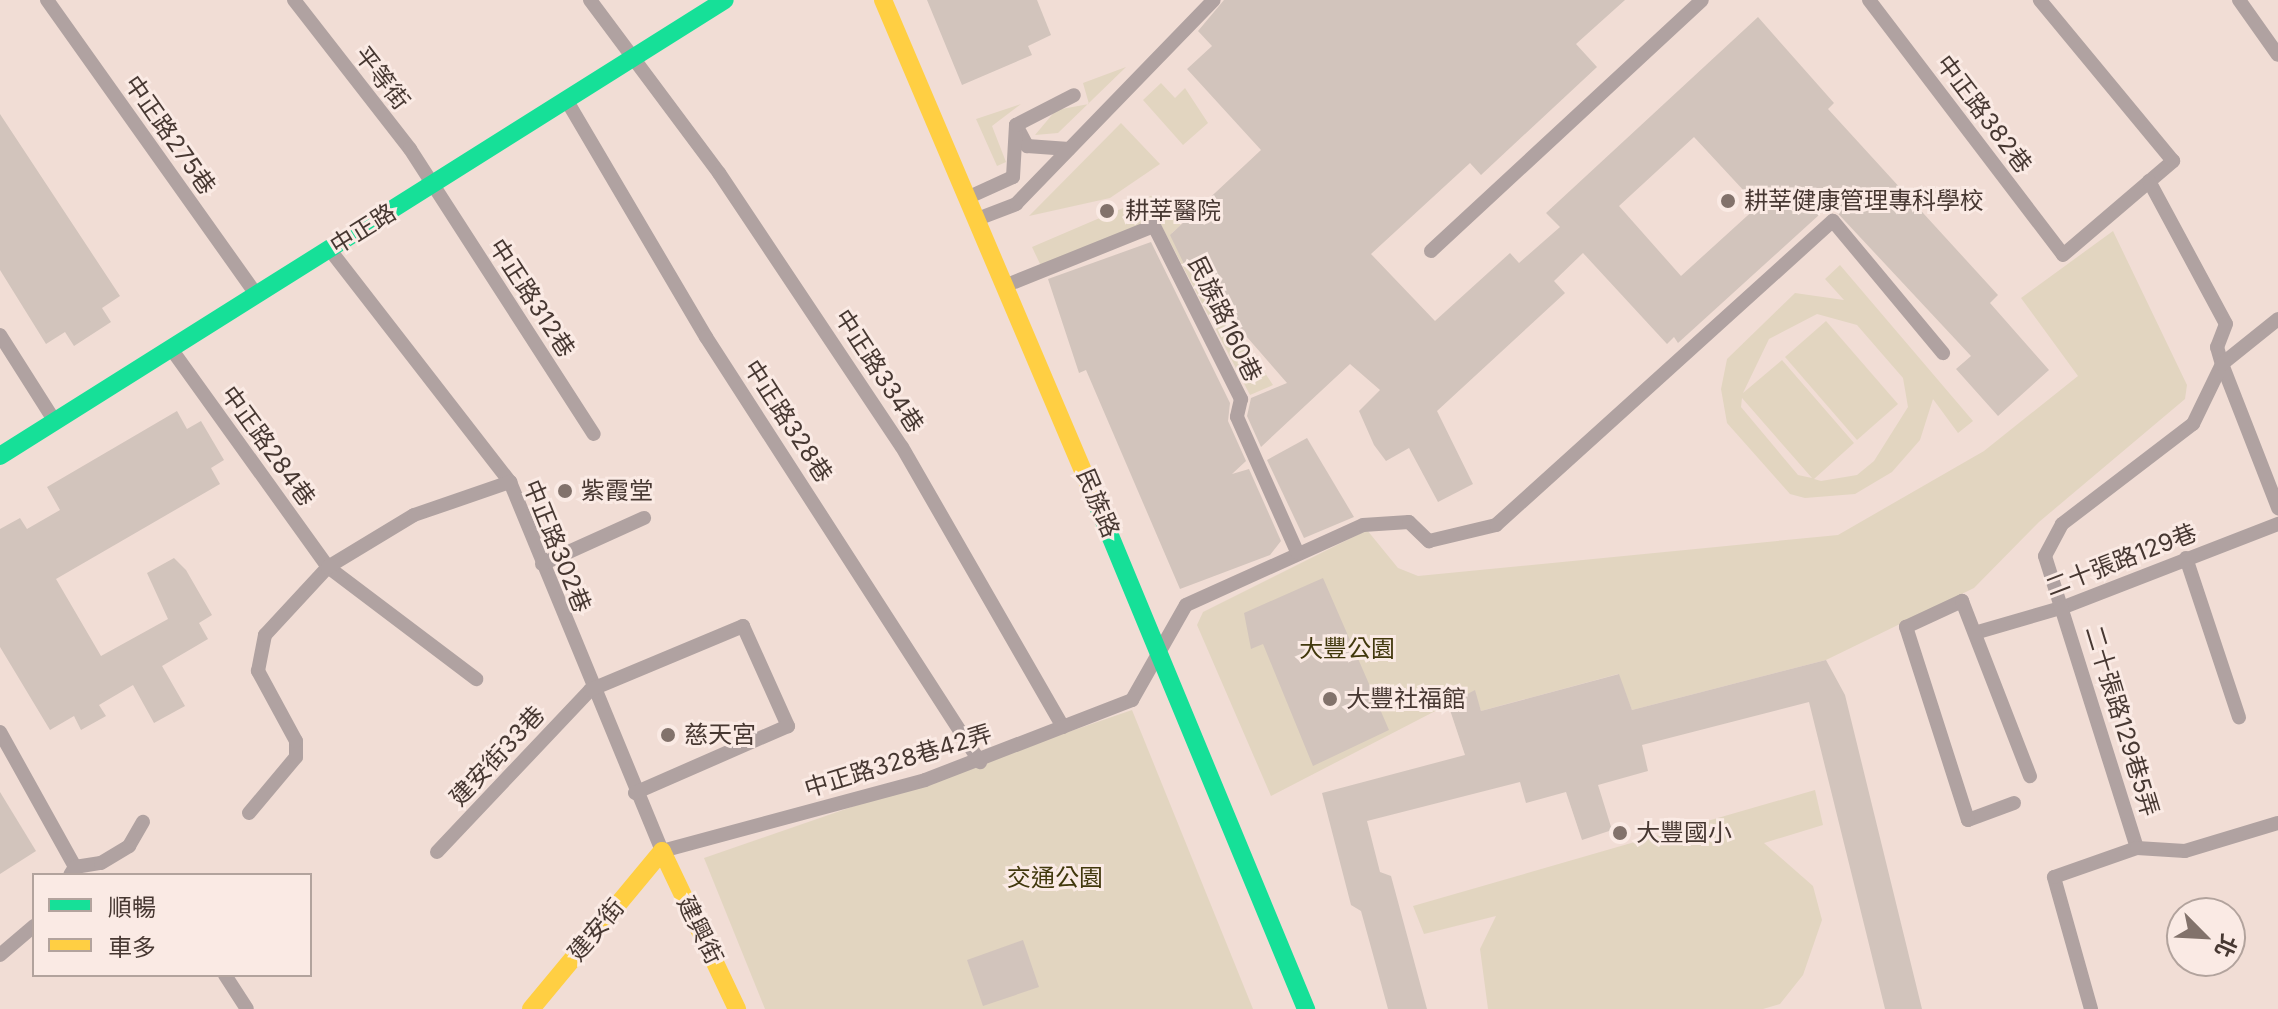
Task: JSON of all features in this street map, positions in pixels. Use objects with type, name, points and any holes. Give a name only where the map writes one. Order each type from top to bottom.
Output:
[{"type":"street","name":"中正路","points":[[0,456],[56,424],[725,0]]},
{"type":"street","name":"民族路","points":[[883,0],[1161,650],[1306,1009]]},
{"type":"street","name":"建安街","points":[[531,1009],[662,851]]},
{"type":"street","name":"建興街","points":[[662,851],[737,1009]]},
{"type":"lane","name":"中正路275巷","points":[[47,0],[257,296]]},
{"type":"lane","name":"平等街","points":[[294,0],[432,185]]},
{"type":"lane","name":"中正路334巷","points":[[590,0],[630,59],[719,173],[902,447],[1063,727]]},
{"type":"lane","points":[[976,219],[1016,204],[1214,0]]},
{"type":"lane","points":[[1431,251],[1702,0]]},
{"type":"lane","name":"中正路382巷","points":[[1869,0],[2063,255],[2149,181]]},
{"type":"lane","points":[[2040,0],[2173,161],[2149,181],[2226,324],[2217,347],[2278,508]]},
{"type":"lane","points":[[2239,0],[2278,55]]},
{"type":"lane","points":[[1016,125],[1074,95]]},
{"type":"lane","name":"中正路328巷","points":[[566,99],[706,337],[980,762]]},
{"type":"lane","points":[[966,198],[1013,177],[1016,125]]},
{"type":"lane","points":[[1016,125],[1027,146],[1069,149]]},
{"type":"lane","name":"中正路312巷","points":[[432,185],[594,434]]},
{"type":"lane","points":[[1161,650],[1186,605],[1297,552],[1363,525],[1409,522],[1429,541],[1496,525],[1833,221],[1943,353]]},
{"type":"lane","name":"民族路160巷","points":[[1005,286],[1154,226],[1241,399],[1237,417],[1297,552]]},
{"type":"lane","name":"中正路302巷","points":[[329,250],[510,482],[590,690],[662,851]]},
{"type":"lane","points":[[2222,364],[2278,319]]},
{"type":"lane","points":[[0,335],[56,424]]},
{"type":"lane","name":"中正路284巷","points":[[172,350],[328,567],[476,679]]},
{"type":"lane","name":"二十張路129巷5弄","points":[[2137,848],[2064,607],[2045,556],[2062,524],[2193,424],[2222,364]]},
{"type":"lane","points":[[249,813],[296,757],[296,741],[258,671],[265,635],[328,567],[414,515],[510,482]]},
{"type":"lane","points":[[542,564],[644,518]]},
{"type":"lane","name":"二十張路129巷","points":[[1978,632],[2064,607],[2278,524]]},
{"type":"lane","points":[[2186,558],[2239,717]]},
{"type":"lane","points":[[2014,803],[1968,820],[1906,627],[1962,601],[1978,632],[2030,776]]},
{"type":"lane","points":[[590,690],[743,626],[788,726],[635,793]]},
{"type":"lane","name":"中正路328巷42弄","points":[[662,851],[980,762],[1132,700],[1161,650]]},
{"type":"lane","name":"建安街33巷","points":[[437,852],[590,690]]},
{"type":"lane","points":[[0,732],[73,871],[101,863],[129,846],[143,822]]},
{"type":"lane","points":[[2091,1009],[2054,877],[2137,848],[2185,851],[2278,823]]},
{"type":"lane","points":[[0,955],[32,928]]},
{"type":"lane","points":[[227,979],[247,1009]]},
{"type":"green space","points":[[1126,67],[1089,103],[1083,83]]},
{"type":"green space","points":[[1161,83],[1175,98],[1185,88],[1208,123],[1183,145],[1143,100]]},
{"type":"green space","points":[[1021,104],[992,126],[1006,162],[997,166],[976,119]]},
{"type":"green space","points":[[1088,104],[1058,133],[1035,135],[1056,110]]},
{"type":"green space","points":[[1121,123],[1160,164],[1110,198],[1029,216]]},
{"type":"green space","points":[[1151,196],[1181,225],[1172,233],[1273,385],[1250,395],[1158,219],[1041,266],[1032,247]]},
{"type":"green space","name":"大豐公園","points":[[2113,231],[2187,385],[2185,399],[2039,522],[1974,588],[1826,660],[1632,710],[1618,674],[1481,711],[1474,691],[1271,796],[1197,625],[1203,612],[1367,530],[1398,568],[1418,576],[1838,535],[1984,451],[2078,376],[2021,298]]},
{"type":"green space","points":[[1840,265],[1973,421],[1958,433],[1933,399],[1920,440],[1892,472],[1855,494],[1805,498],[1790,494],[1727,423],[1721,389],[1727,359],[1795,293],[1844,300],[1825,279]],"holes":[[[1817,314],[1857,325],[1903,378],[1908,407],[1874,461],[1857,475],[1821,481],[1814,479],[1854,443],[1782,360],[1743,393],[1769,339]],[[1742,398],[1812,478],[1798,475],[1741,407]]]},
{"type":"green space","points":[[1826,321],[1898,404],[1857,440],[1785,357]]},
{"type":"green space","name":"交通公園","points":[[1132,710],[1253,1009],[765,1009],[704,858]]},
{"type":"green space","points":[[1815,790],[1823,825],[1764,843],[1813,886],[1822,920],[1803,975],[1780,1004],[1763,1009],[1488,1009],[1480,949],[1496,916],[1424,934],[1413,906]]},
{"type":"building","points":[[927,0],[1037,0],[1051,35],[1028,46],[1032,55],[962,85]]},
{"type":"building","points":[[1224,0],[1625,0],[1576,44],[1597,67],[1481,175],[1470,163],[1371,254],[1435,321],[1510,253],[1519,263],[1560,227],[1546,213],[1758,17],[1834,103],[1828,109],[1998,295],[1990,303],[2049,370],[1998,416],[1956,369],[1971,356],[1830,205],[1678,343],[1674,337],[1667,344],[1583,253],[1554,281],[1565,293],[1437,411],[1473,484],[1438,502],[1409,448],[1386,461],[1374,445],[1359,411],[1380,390],[1350,364],[1261,447],[1247,416],[1251,398],[1287,383],[1185,266],[1170,235],[1261,150],[1187,69],[1212,46],[1198,31]],"holes":[[[1694,137],[1758,206],[1681,276],[1619,206]]]},
{"type":"building","points":[[0,114],[120,296],[102,308],[111,322],[74,346],[65,332],[46,344],[0,270]]},
{"type":"building","points":[[1151,242],[1230,403],[1228,421],[1246,461],[1232,474],[1249,469],[1281,541],[1270,555],[1180,589],[1086,370],[1079,373],[1048,279]]},
{"type":"building","points":[[177,411],[187,429],[201,421],[224,460],[211,468],[220,484],[56,579],[101,656],[168,619],[147,573],[174,558],[186,570],[212,615],[199,623],[208,639],[162,666],[185,706],[154,723],[133,685],[99,705],[106,716],[81,730],[74,716],[50,730],[0,647],[0,529],[20,518],[27,529],[60,510],[47,487]]},
{"type":"building","points":[[1307,438],[1354,517],[1304,538],[1267,460]]},
{"type":"building","name":"大豐社福館","points":[[1323,578],[1389,730],[1313,766],[1263,644],[1251,649],[1244,613]]},
{"type":"building","points":[[1826,660],[1845,695],[1922,1009],[1885,1009],[1809,702],[1642,745],[1648,771],[1598,785],[1612,830],[1582,840],[1566,792],[1526,803],[1520,782],[1367,821],[1380,872],[1391,876],[1427,1009],[1388,1009],[1361,911],[1351,905],[1322,793],[1465,755],[1448,704],[1475,690],[1481,711],[1619,674],[1632,710]]},
{"type":"building","points":[[0,792],[36,851],[0,874]]},
{"type":"building","points":[[1023,940],[1039,987],[983,1006],[967,960]]},
{"type":"traffic: fast","points":[[0,456],[725,0]]},
{"type":"traffic: fast","points":[[1092,492],[1306,1009]]},
{"type":"traffic: slow","points":[[883,0],[1092,492]]},
{"type":"traffic: slow","points":[[531,1009],[662,851],[737,1009]]},
{"type":"place","name":"耕莘健康管理專科學校","points":[[1728,201]]},
{"type":"place","name":"耕莘醫院","points":[[1107,211]]},
{"type":"place","name":"紫霞堂","points":[[565,491]]},
{"type":"place","name":"大豐社福館","points":[[1330,699]]},
{"type":"place","name":"慈天宮","points":[[668,735]]},
{"type":"place","name":"大豐國小","points":[[1620,833]]}]
